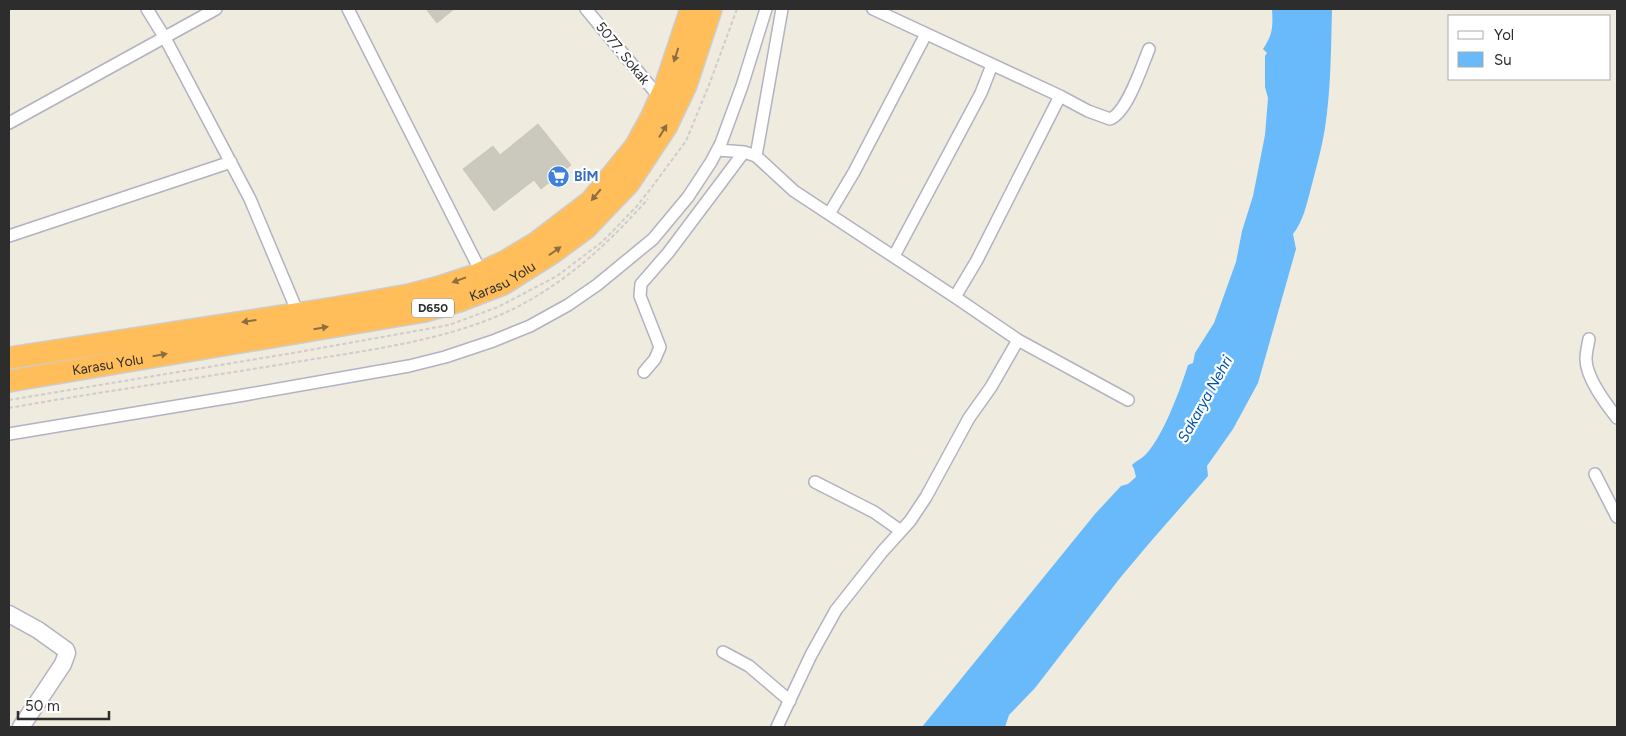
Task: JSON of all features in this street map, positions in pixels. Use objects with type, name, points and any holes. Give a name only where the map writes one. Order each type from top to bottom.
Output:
[{"type":"highway","name":"Karasu Yolu","points":[[9,358],[409,295],[443,286],[481,272],[506,260],[536,243],[592,200],[634,147],[665,87],[691,9]]},
{"type":"highway","name":"Karasu Yolu","points":[[9,380],[425,311],[459,301],[503,284],[552,253],[586,228],[629,183],[670,118],[686,85],[710,9]]},
{"type":"street","points":[[147,9],[165,38],[250,199],[298,313]]},
{"type":"street","points":[[9,123],[216,9]]},
{"type":"street","points":[[348,9],[481,272]]},
{"type":"street","name":"5077. Sokak","points":[[586,9],[660,98]]},
{"type":"street","points":[[9,434],[244,396],[445,357],[530,326],[568,305],[597,285],[654,239],[688,197],[718,150],[742,86],[766,9]]},
{"type":"street","points":[[756,156],[782,9]]},
{"type":"street","points":[[873,9],[1060,96],[1088,111],[1112,119],[1126,103],[1149,49]]},
{"type":"street","points":[[829,214],[854,172],[926,34]]},
{"type":"street","points":[[894,256],[981,93],[992,65]]},
{"type":"street","points":[[956,297],[986,245],[1060,96]]},
{"type":"street","points":[[718,150],[744,152],[756,156],[794,191],[1018,340],[1128,400]]},
{"type":"street","points":[[644,372],[655,359],[660,347],[640,296],[641,284],[668,253],[744,152]]},
{"type":"street","points":[[10,232],[231,162]]},
{"type":"street","points":[[1589,339],[1586,359],[1587,368],[1596,388],[1617,418]]},
{"type":"street","points":[[777,727],[811,655],[836,610],[870,566],[910,521],[926,497],[969,418],[991,387],[1018,340]]},
{"type":"street","points":[[1595,474],[1617,517]]},
{"type":"street","points":[[816,482],[874,512],[901,531]]},
{"type":"street","points":[[9,614],[38,630],[66,650],[67,653],[63,664],[21,727]]},
{"type":"street","points":[[723,652],[749,666],[790,701]]},
{"type":"water","name":"Sakarya Nehri","points":[[1272,9],[1332,9],[1330,68],[1327,113],[1321,150],[1304,212],[1293,234],[1296,249],[1258,383],[1233,429],[1207,466],[1208,476],[1120,578],[1035,688],[1009,715],[1005,727],[922,727],[1095,514],[1121,486],[1128,484],[1136,477],[1132,465],[1147,453],[1159,435],[1176,399],[1188,365],[1193,363],[1195,353],[1214,323],[1236,262],[1242,231],[1253,196],[1265,135],[1268,98],[1265,87],[1265,56],[1267,53],[1263,49],[1272,30]]},
{"type":"building","points":[[426,9],[454,9],[437,23]]},
{"type":"building","points":[[538,124],[571,165],[541,189],[534,180],[494,211],[463,169],[493,146],[500,155]]},
{"type":"place","name":"BİM","points":[[558,176]]}]
